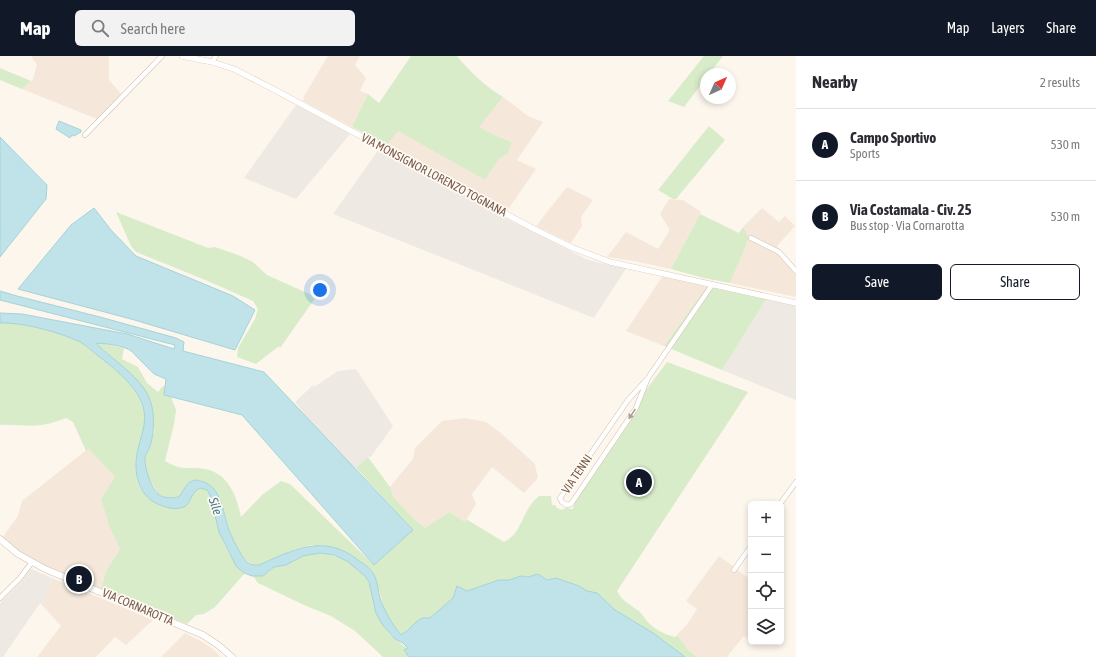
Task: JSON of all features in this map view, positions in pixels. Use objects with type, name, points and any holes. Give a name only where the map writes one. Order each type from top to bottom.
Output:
[{"type":"main road","name":"VIA CORNAROTTA","points":[[0,540],[18,554],[32,562],[191,629],[210,640],[232,657]]},
{"type":"street","points":[[85,135],[162,56]]},
{"type":"street","name":"VIA MONSIGNOR LORENZO TOGNANA","points":[[182,56],[212,62],[234,69],[573,248],[610,262],[796,303]]},
{"type":"street","points":[[212,62],[216,56]]},
{"type":"street","points":[[751,238],[779,252],[796,271]]},
{"type":"street","name":"VIA TENNI","points":[[648,378],[636,408],[571,504],[567,505],[562,502],[560,498],[628,400],[648,378],[712,285]]},
{"type":"street","points":[[633,395],[640,399]]},
{"type":"street","points":[[782,501],[796,482]]},
{"type":"street","points":[[734,570],[748,550]]},
{"type":"street","points":[[0,598],[20,578],[32,562]]},
{"type":"shaded area","points":[[32,56],[109,56],[109,80],[125,98],[102,121],[22,89],[33,79],[37,64],[33,60]]},
{"type":"shaded area","points":[[328,56],[360,56],[355,65],[366,78],[360,91],[368,94],[352,127],[303,101],[304,96]]},
{"type":"shaded area","points":[[503,97],[528,116],[543,122],[517,160],[536,169],[507,211],[387,145],[398,130],[485,180],[499,159],[505,154],[512,142],[479,127]]},
{"type":"shaded area","points":[[296,105],[350,134],[296,199],[244,178]]},
{"type":"shaded area","points":[[379,149],[466,195],[496,213],[586,259],[600,263],[627,267],[594,318],[333,214]]},
{"type":"shaded area","points":[[567,187],[593,200],[581,217],[582,226],[571,243],[536,226]]},
{"type":"shaded area","points":[[669,199],[683,200],[701,212],[671,269],[607,257],[626,232],[658,249],[670,230],[660,214]]},
{"type":"shaded area","points":[[762,208],[779,222],[785,216],[795,226],[777,246],[796,272],[796,297],[730,283],[749,238],[743,227]]},
{"type":"shaded area","points":[[664,274],[707,286],[664,346],[626,331]]},
{"type":"shaded area","points":[[767,298],[796,304],[796,400],[722,370]]},
{"type":"shaded area","points":[[356,369],[393,426],[370,458],[370,456],[351,473],[295,402],[313,385],[314,387],[338,371]]},
{"type":"shaded area","points":[[465,418],[486,422],[502,434],[535,464],[538,478],[524,493],[492,467],[472,494],[476,504],[465,522],[449,512],[425,528],[394,498],[390,487],[413,459],[415,448],[442,421]]},
{"type":"shaded area","points":[[89,448],[116,477],[101,499],[109,526],[120,549],[106,571],[101,589],[50,568],[21,554],[2,538],[18,516],[22,501]]},
{"type":"shaded area","points":[[719,556],[748,578],[748,636],[747,638],[744,636],[727,657],[697,657],[689,651],[677,635],[688,623],[697,609],[686,601]]},
{"type":"shaded area","points":[[31,569],[52,578],[42,605],[40,603],[3,657],[0,657],[0,603],[21,582]]},
{"type":"shaded area","points":[[52,578],[153,620],[126,645],[115,637],[96,657],[37,657],[61,626],[42,605]]},
{"type":"shaded area","points":[[185,633],[213,649],[221,657],[161,657]]},
{"type":"green space","points":[[411,56],[457,56],[478,78],[503,97],[479,127],[512,142],[507,155],[499,159],[485,180],[398,131],[387,145],[352,127],[368,94],[379,103]]},
{"type":"green space","points":[[704,56],[723,56],[714,68],[700,68],[700,86],[684,107],[668,101]]},
{"type":"green space","points":[[0,68],[31,81],[22,89],[0,80]]},
{"type":"green space","points":[[709,126],[725,140],[676,199],[673,199],[658,190]]},
{"type":"green space","points":[[116,212],[208,248],[215,247],[238,255],[253,262],[267,275],[316,297],[280,348],[279,346],[256,364],[237,357],[238,348],[255,319],[258,309],[253,301],[136,252],[131,246]]},
{"type":"green space","points":[[700,214],[739,233],[743,227],[749,238],[730,283],[671,269]]},
{"type":"green space","points":[[707,286],[767,298],[722,370],[664,346]]},
{"type":"green space","points":[[0,323],[19,324],[42,329],[75,339],[83,343],[122,376],[135,391],[144,409],[145,419],[136,460],[136,477],[140,488],[153,501],[192,495],[194,491],[200,488],[207,490],[212,500],[223,541],[235,563],[245,573],[215,607],[204,614],[196,615],[187,624],[101,589],[106,571],[120,549],[109,526],[101,499],[115,477],[89,449],[86,451],[73,422],[66,418],[36,426],[0,425]]},
{"type":"green space","points":[[95,342],[124,348],[122,359],[138,367],[147,383],[158,392],[163,386],[167,387],[176,410],[165,461],[181,468],[207,469],[222,477],[233,491],[241,517],[262,495],[281,481],[290,484],[374,565],[413,530],[356,468],[368,457],[390,487],[394,498],[425,528],[449,512],[465,522],[466,519],[504,542],[514,535],[527,511],[539,496],[551,496],[552,505],[555,505],[557,508],[562,510],[566,508],[573,509],[575,502],[638,405],[643,394],[667,362],[748,392],[617,591],[624,600],[640,612],[652,626],[668,635],[675,637],[677,635],[689,651],[697,657],[685,657],[640,625],[615,610],[597,593],[586,591],[579,586],[556,578],[547,580],[538,574],[528,577],[521,576],[509,580],[499,580],[467,591],[446,604],[430,618],[421,620],[401,635],[386,614],[375,577],[369,568],[312,545],[293,550],[259,565],[249,562],[241,555],[235,544],[222,506],[211,486],[202,481],[195,480],[188,484],[179,497],[166,498],[158,494],[146,473],[145,457],[154,431],[152,408],[138,382]]},
{"type":"green space","points":[[320,553],[339,557],[361,571],[371,587],[380,620],[386,630],[408,649],[404,651],[409,657],[383,657],[355,631],[331,616],[258,583],[253,576],[268,573],[274,567],[286,565],[303,556]]},
{"type":"water","points":[[59,121],[81,130],[81,132],[74,136],[72,135],[70,138],[56,129]]},
{"type":"water","points":[[0,137],[47,185],[46,199],[0,257]]},
{"type":"water","points":[[94,208],[111,230],[136,256],[233,296],[255,310],[235,350],[131,319],[18,289],[71,225]]},
{"type":"water","name":"Sile","points":[[0,291],[176,338],[184,342],[183,351],[264,372],[413,530],[374,565],[242,415],[164,395],[166,379],[154,374],[133,352],[124,347],[96,343],[137,380],[148,395],[152,407],[153,427],[152,440],[145,457],[145,461],[148,477],[155,491],[163,497],[179,497],[186,486],[192,481],[198,480],[210,485],[218,495],[231,535],[244,559],[248,563],[259,565],[284,554],[308,547],[333,547],[345,552],[366,565],[374,574],[384,608],[401,635],[422,618],[430,618],[453,598],[457,586],[467,591],[499,580],[509,580],[521,576],[528,577],[538,574],[547,580],[556,578],[579,586],[587,591],[597,593],[615,610],[653,633],[685,657],[409,657],[404,650],[408,648],[403,643],[395,639],[382,624],[376,613],[369,582],[364,575],[347,561],[334,555],[320,553],[303,556],[286,565],[274,567],[263,576],[252,576],[244,573],[236,566],[219,532],[210,495],[207,490],[200,488],[184,507],[174,508],[154,502],[148,498],[140,487],[136,461],[145,419],[140,398],[130,384],[82,343],[42,329],[19,324],[0,323],[0,313],[22,314],[127,334],[174,349],[175,345],[0,300]]},
{"type":"place","name":"Campo Sportivo","points":[[639,482]]},
{"type":"place","name":"Via Costamala - Civ. 25","points":[[79,579]]}]
